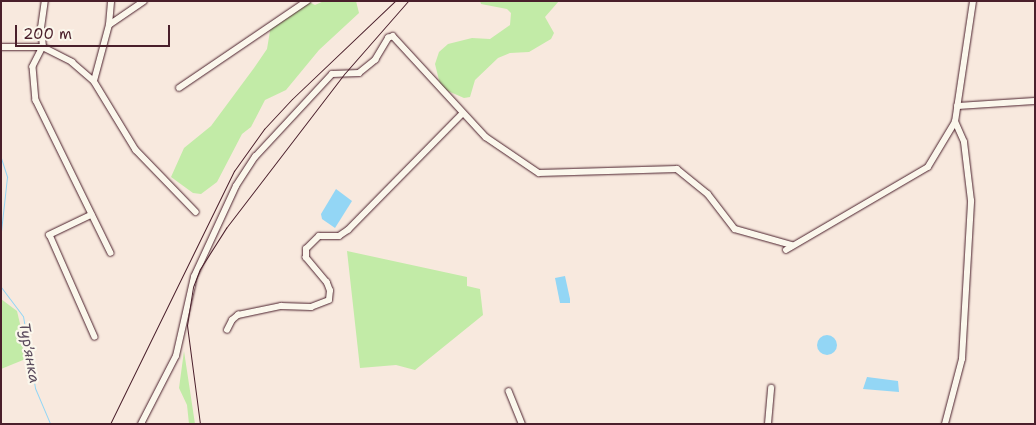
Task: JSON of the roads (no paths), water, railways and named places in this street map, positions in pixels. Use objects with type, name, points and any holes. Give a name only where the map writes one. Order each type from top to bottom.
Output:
[{"type":"street","points":[[45,1],[41,28],[43,47],[33,67],[36,100],[110,253]]},
{"type":"street","points":[[94,82],[109,25],[111,1]]},
{"type":"street","points":[[109,25],[144,1]]},
{"type":"street","points":[[180,88],[306,1]]},
{"type":"street","points":[[786,250],[928,167],[955,122],[973,1]]},
{"type":"street","points":[[141,424],[176,356],[194,277],[220,215],[255,158],[332,74],[359,73],[375,60],[388,38],[394,36],[462,114],[486,137],[539,173],[677,169],[708,194],[735,229],[792,245]]},
{"type":"street","points":[[1,47],[43,47],[72,62],[94,82],[136,150],[196,212]]},
{"type":"street","points":[[957,106],[1035,101]]},
{"type":"street","points":[[227,330],[232,320],[238,315],[281,306],[311,307],[329,300],[327,283],[306,258],[306,249],[319,236],[334,237],[348,230],[462,114]]},
{"type":"street","points":[[944,424],[962,359],[972,201],[964,142],[955,122]]},
{"type":"street","points":[[92,214],[50,235],[95,337]]},
{"type":"street","points":[[768,424],[771,388]]},
{"type":"street","points":[[510,391],[522,424]]},
{"type":"water","points":[[336,189],[352,201],[335,228],[322,219],[321,214]]},
{"type":"water","points":[[565,276],[570,303],[560,303],[555,278]]},
{"type":"water","points":[[823,335],[831,335],[837,341],[837,349],[831,355],[823,355],[817,349],[817,341]]},
{"type":"water","points":[[867,377],[898,381],[899,392],[863,389]]},
{"type":"waterway","name":"Тур'янка","points":[[1,158],[7,177],[1,231]]},
{"type":"waterway","name":"Тур'янка","points":[[1,287],[23,316],[35,388],[50,424]]},
{"type":"railway","points":[[110,424],[234,171],[264,129],[292,99],[395,1]]},
{"type":"railway","points":[[200,424],[187,325],[193,287],[200,269],[226,228],[345,73],[408,1]]}]
